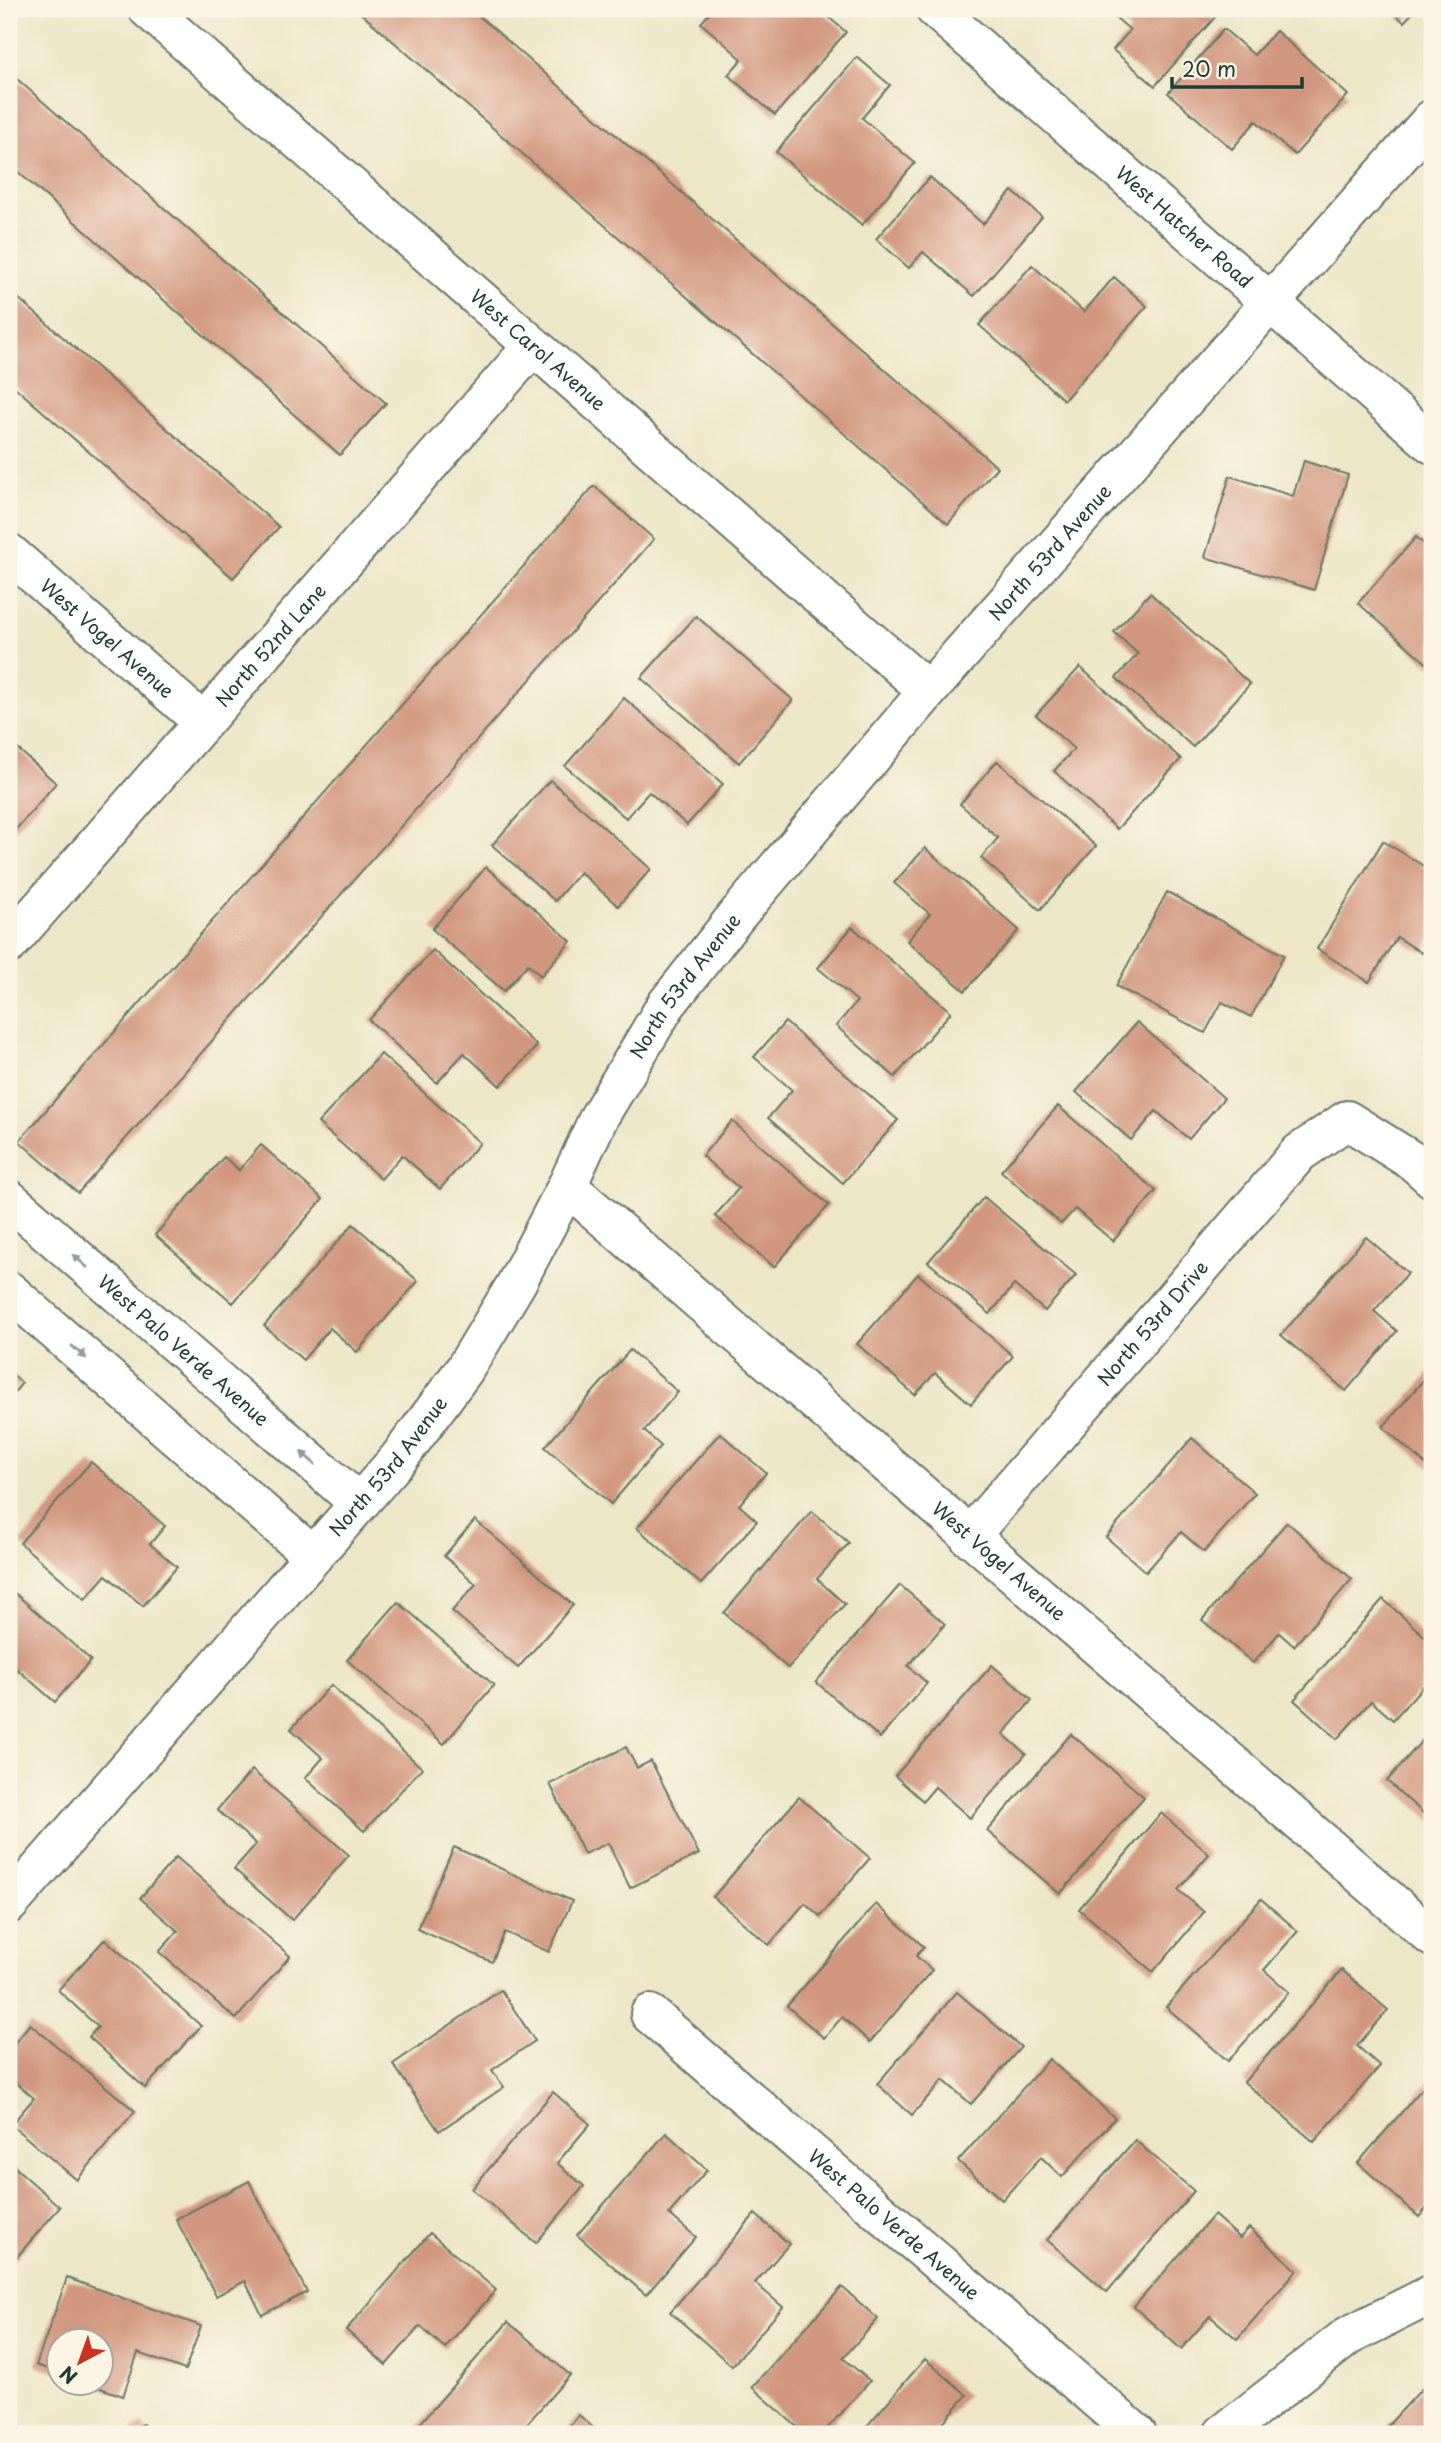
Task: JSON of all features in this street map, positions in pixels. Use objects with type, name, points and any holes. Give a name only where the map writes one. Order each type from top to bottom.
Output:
[{"type":"street","name":"West Carol Avenue","points":[[148,9],[928,691]]},
{"type":"street","name":"West Hatcher Road","points":[[935,9],[1432,444]]},
{"type":"street","name":"North 53rd Avenue","points":[[9,1904],[399,1458],[464,1370],[516,1284],[567,1186],[599,1116],[666,1005],[738,914],[928,691],[1432,119]]},
{"type":"street","name":"North 52nd Lane","points":[[9,944],[533,346]]},
{"type":"street","name":"West Vogel Avenue","points":[[9,553],[203,722]]},
{"type":"street","name":"North 53rd Drive","points":[[969,1537],[1299,1153],[1347,1121],[1414,1162],[1432,1178]]},
{"type":"street","name":"West Vogel Avenue","points":[[567,1186],[1432,1937]]},
{"type":"street","name":"West Palo Verde Avenue","points":[[9,1199],[359,1503]]},
{"type":"street","points":[[9,1292],[313,1556]]},
{"type":"street","name":"West Palo Verde Avenue","points":[[649,2014],[1137,2434]]},
{"type":"street","points":[[1223,2434],[1348,2336],[1432,2294]]},
{"type":"building","points":[[356,9],[471,9],[997,467],[948,524]]},
{"type":"building","points":[[713,9],[819,9],[846,32],[775,115],[728,75],[742,59],[701,23]]},
{"type":"building","points":[[1106,9],[1222,9],[1155,86],[1113,50],[1130,30]]},
{"type":"building","points":[[1389,9],[1416,9],[1404,22]]},
{"type":"building","points":[[1224,29],[1254,55],[1276,31],[1348,95],[1295,155],[1256,121],[1232,149],[1168,93]]},
{"type":"building","points":[[857,57],[890,85],[862,118],[915,163],[862,225],[776,152]]},
{"type":"building","points":[[9,72],[386,403],[340,455],[9,164]]},
{"type":"building","points":[[930,177],[983,224],[1012,191],[1042,217],[974,296],[923,252],[909,268],[876,239]]},
{"type":"building","points":[[1032,265],[1084,312],[1114,277],[1147,306],[1064,400],[979,325]]},
{"type":"building","points":[[9,290],[279,527],[233,578],[9,382]]},
{"type":"building","points":[[1304,461],[1348,475],[1314,590],[1205,557],[1230,476],[1293,496]]},
{"type":"building","points":[[594,486],[654,539],[78,1193],[19,1141]]},
{"type":"building","points":[[1416,537],[1432,551],[1432,668],[1358,603]]},
{"type":"building","points":[[1150,593],[1250,684],[1193,747],[1116,678],[1138,654],[1114,632]]},
{"type":"building","points":[[696,616],[793,700],[739,763],[641,678]]},
{"type":"building","points":[[1080,667],[1181,759],[1117,829],[1054,771],[1074,749],[1036,715]]},
{"type":"building","points":[[624,698],[723,784],[687,825],[649,792],[626,818],[565,766]]},
{"type":"building","points":[[9,741],[56,783],[11,835],[9,833]]},
{"type":"building","points":[[997,761],[1096,846],[1040,910],[981,858],[998,838],[960,804]]},
{"type":"building","points":[[550,780],[651,869],[618,906],[580,872],[555,901],[492,845]]},
{"type":"building","points":[[1383,841],[1432,871],[1432,937],[1422,953],[1397,937],[1369,982],[1317,949]]},
{"type":"building","points":[[925,848],[1019,930],[965,991],[907,941],[930,914],[894,883]]},
{"type":"building","points":[[486,867],[571,941],[541,976],[528,964],[504,991],[432,929]]},
{"type":"building","points":[[1167,892],[1284,955],[1251,1017],[1222,1002],[1205,1033],[1116,986]]},
{"type":"building","points":[[852,927],[951,1012],[895,1077],[836,1026],[857,1001],[818,968]]},
{"type":"building","points":[[433,950],[537,1046],[500,1086],[464,1053],[437,1083],[369,1020]]},
{"type":"building","points":[[785,1022],[898,1120],[843,1183],[768,1118],[792,1090],[754,1057]]},
{"type":"building","points":[[1137,1022],[1224,1098],[1189,1139],[1156,1111],[1131,1140],[1076,1092]]},
{"type":"building","points":[[381,1054],[480,1143],[440,1189],[402,1155],[381,1179],[318,1123]]},
{"type":"building","points":[[1058,1106],[1156,1191],[1113,1241],[1075,1209],[1061,1224],[1001,1171]]},
{"type":"building","points":[[732,1121],[829,1205],[774,1267],[715,1216],[739,1188],[702,1156]]},
{"type":"building","points":[[261,1145],[323,1199],[233,1303],[155,1235],[224,1157],[239,1170]]},
{"type":"building","points":[[984,1197],[1076,1275],[1045,1311],[1014,1285],[990,1314],[928,1262]]},
{"type":"building","points":[[353,1224],[418,1281],[357,1352],[330,1328],[303,1360],[264,1326]]},
{"type":"building","points":[[1366,1237],[1408,1273],[1374,1311],[1397,1331],[1346,1391],[1281,1335]]},
{"type":"building","points":[[918,1274],[1013,1356],[971,1404],[935,1373],[915,1395],[857,1344]]},
{"type":"building","points":[[630,1350],[678,1392],[644,1431],[661,1446],[611,1504],[545,1447]]},
{"type":"building","points":[[1432,1370],[1432,1470],[1383,1427]]},
{"type":"building","points":[[9,1371],[22,1383],[9,1399]]},
{"type":"building","points":[[720,1433],[766,1473],[739,1505],[757,1521],[701,1584],[637,1528]]},
{"type":"building","points":[[1192,1438],[1255,1493],[1204,1552],[1181,1532],[1146,1572],[1106,1537]]},
{"type":"building","points":[[91,1462],[165,1526],[150,1544],[177,1567],[143,1606],[106,1575],[85,1599],[20,1543]]},
{"type":"building","points":[[812,1511],[849,1543],[817,1579],[845,1604],[788,1668],[724,1613]]},
{"type":"building","points":[[475,1520],[573,1605],[518,1668],[452,1611],[476,1584],[444,1556]]},
{"type":"building","points":[[1287,1522],[1352,1579],[1294,1646],[1279,1633],[1253,1663],[1202,1620]]},
{"type":"building","points":[[900,1585],[945,1624],[908,1666],[927,1683],[880,1738],[816,1682]]},
{"type":"building","points":[[9,1588],[91,1660],[55,1702],[17,1669],[9,1679]]},
{"type":"building","points":[[1383,1599],[1432,1643],[1432,1676],[1393,1720],[1371,1701],[1337,1739],[1294,1700]]},
{"type":"building","points":[[398,1602],[494,1685],[444,1744],[347,1660]]},
{"type":"building","points":[[992,1665],[1032,1700],[1003,1734],[1026,1754],[970,1818],[935,1787],[923,1801],[895,1776]]},
{"type":"building","points":[[331,1685],[422,1768],[364,1831],[305,1778],[323,1758],[291,1729]]},
{"type":"building","points":[[1432,1729],[1432,1821],[1387,1781]]},
{"type":"building","points":[[1071,1734],[1144,1797],[1060,1894],[987,1831]]},
{"type":"building","points":[[626,1747],[637,1768],[651,1761],[699,1854],[630,1888],[608,1843],[584,1854],[550,1784]]},
{"type":"building","points":[[252,1770],[349,1855],[292,1920],[234,1869],[256,1844],[217,1810]]},
{"type":"building","points":[[799,1797],[870,1858],[820,1916],[805,1903],[769,1945],[713,1897]]},
{"type":"building","points":[[1161,1813],[1209,1854],[1178,1890],[1204,1912],[1153,1972],[1079,1909]]},
{"type":"building","points":[[454,1847],[572,1901],[549,1952],[505,1932],[492,1962],[417,1929]]},
{"type":"building","points":[[176,1857],[290,1956],[236,2019],[159,1952],[178,1931],[140,1898]]},
{"type":"building","points":[[1261,1899],[1298,1931],[1264,1970],[1289,1992],[1228,2061],[1166,2007]]},
{"type":"building","points":[[876,1904],[924,1947],[916,1956],[932,1970],[870,2042],[842,2017],[824,2038],[787,2006]]},
{"type":"building","points":[[105,1939],[201,2026],[145,2088],[89,2037],[98,2027],[58,1990]]},
{"type":"building","points":[[1342,1970],[1388,2010],[1357,2046],[1380,2066],[1314,2142],[1244,2082]]},
{"type":"building","points":[[501,1990],[535,2041],[492,2070],[504,2087],[439,2131],[393,2064]]},
{"type":"building","points":[[957,1992],[1021,2047],[971,2104],[943,2080],[912,2115],[877,2084]]},
{"type":"building","points":[[30,2024],[135,2111],[77,2180],[11,2125],[34,2098],[9,2077],[9,2049]]},
{"type":"building","points":[[1049,2059],[1115,2118],[1062,2177],[1041,2157],[1002,2200],[958,2161]]},
{"type":"building","points":[[1432,2077],[1432,2202],[1419,2217],[1358,2163]]},
{"type":"building","points":[[553,2092],[590,2124],[557,2163],[584,2186],[536,2243],[472,2189]]},
{"type":"building","points":[[666,2133],[707,2170],[669,2214],[696,2237],[646,2295],[577,2235]]},
{"type":"building","points":[[1135,2140],[1194,2191],[1107,2292],[1047,2240]]},
{"type":"building","points":[[9,2162],[60,2207],[9,2266]]},
{"type":"building","points":[[249,2181],[307,2292],[262,2315],[245,2281],[216,2296],[176,2219]]},
{"type":"building","points":[[755,2214],[789,2244],[755,2283],[783,2307],[732,2366],[670,2312]]},
{"type":"building","points":[[1214,2215],[1240,2238],[1249,2228],[1297,2270],[1237,2339],[1210,2316],[1181,2349],[1134,2307]]},
{"type":"building","points":[[430,2233],[496,2290],[445,2348],[420,2326],[386,2365],[346,2330]]},
{"type":"building","points":[[67,2278],[201,2326],[185,2370],[138,2353],[123,2396],[116,2394],[116,2328],[49,2328]]},
{"type":"building","points":[[842,2287],[878,2319],[843,2358],[870,2381],[822,2434],[805,2434],[752,2387]]},
{"type":"building","points":[[508,2322],[570,2375],[518,2434],[491,2434],[484,2428],[479,2434],[411,2434]]},
{"type":"building","points":[[46,2337],[46,2368],[36,2365]]},
{"type":"building","points":[[925,2359],[967,2395],[933,2434],[860,2434]]},
{"type":"building","points":[[1428,2382],[1432,2385],[1432,2434],[1380,2434]]},
{"type":"building","points":[[579,2415],[600,2434],[563,2434]]},
{"type":"building","points":[[143,2424],[148,2434],[122,2434]]}]
